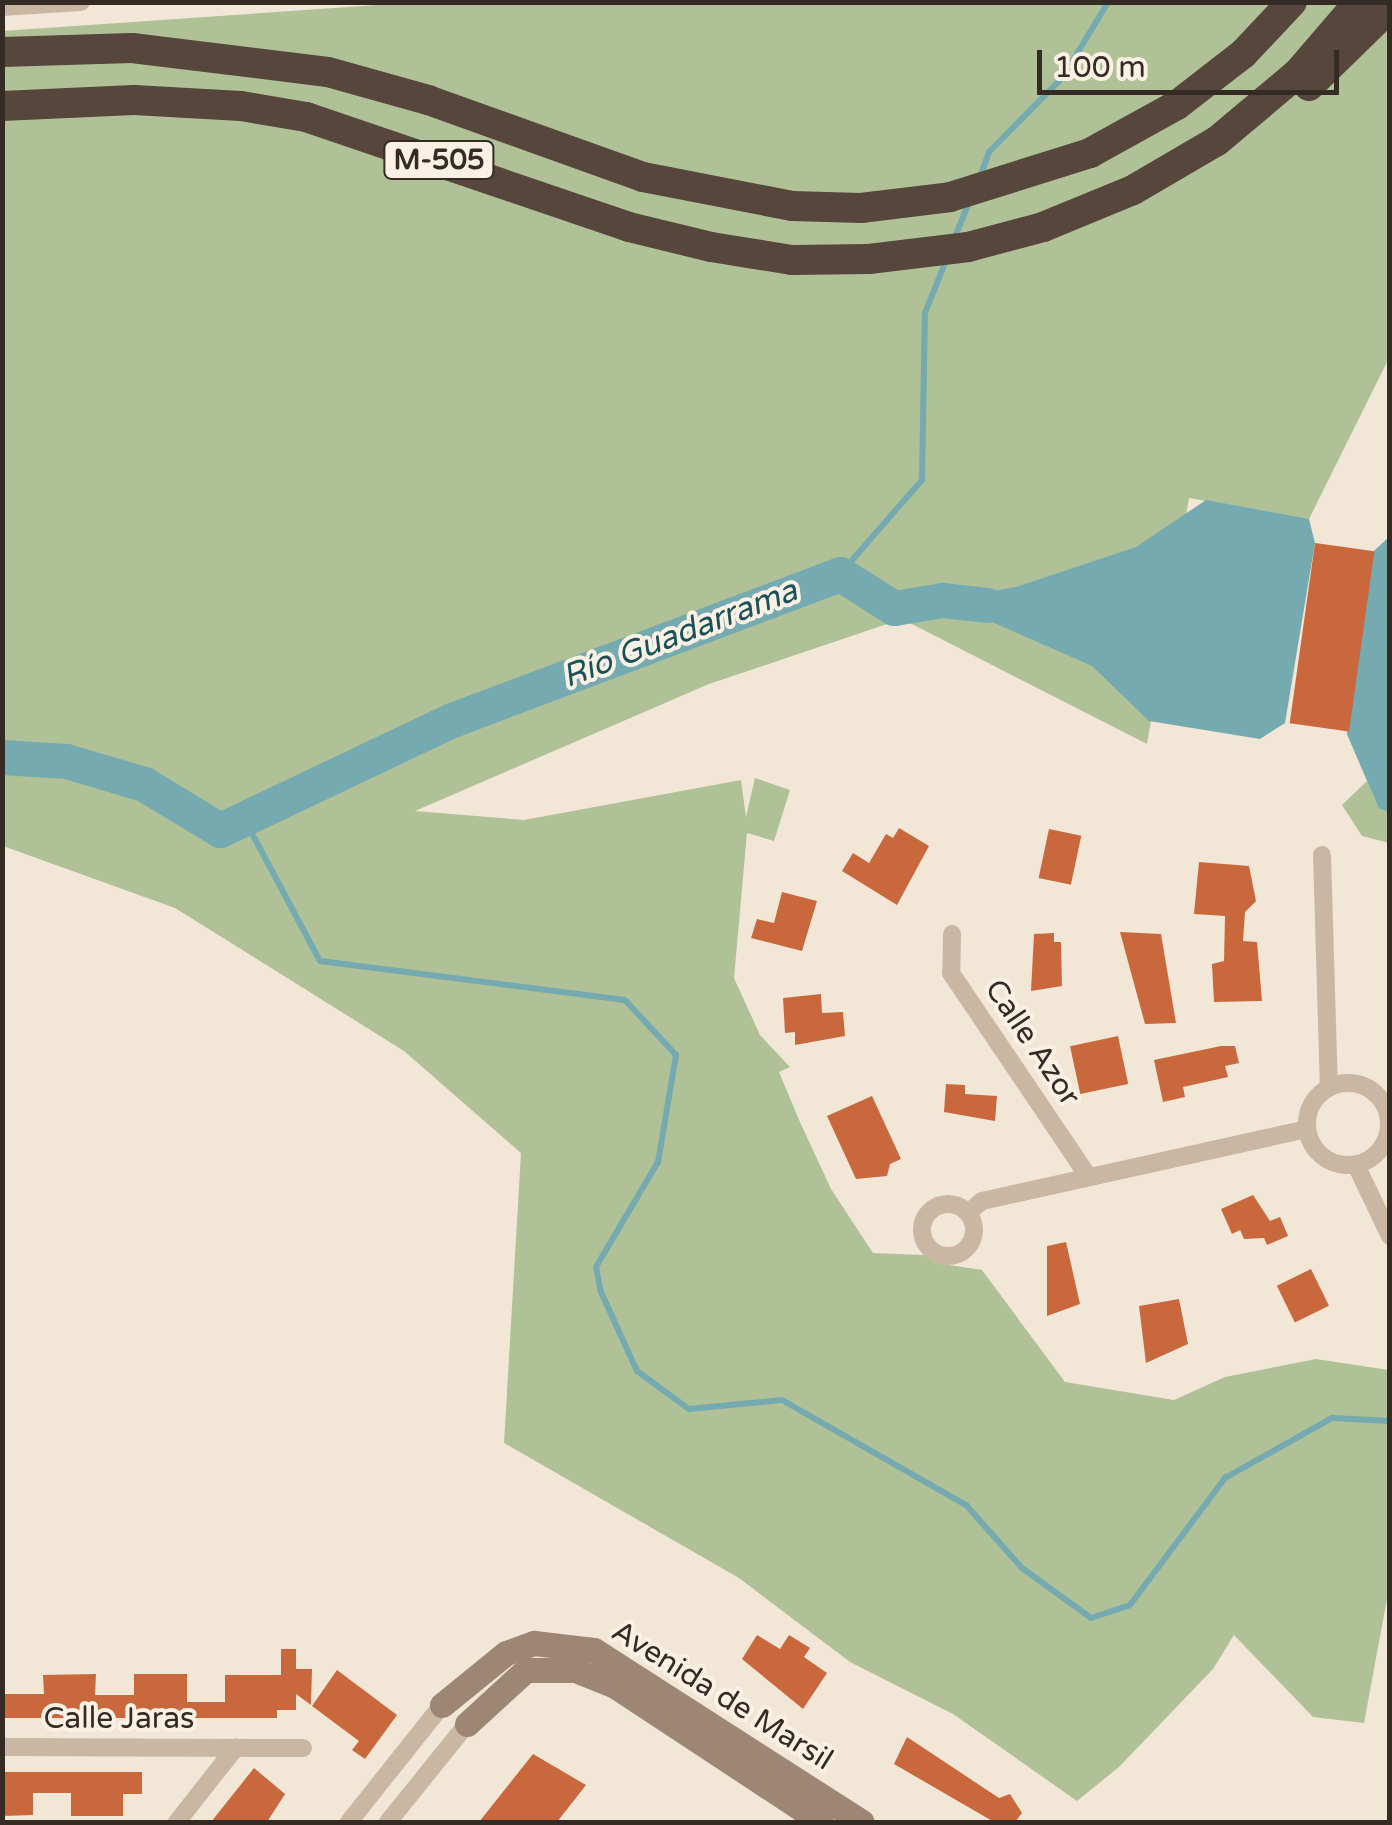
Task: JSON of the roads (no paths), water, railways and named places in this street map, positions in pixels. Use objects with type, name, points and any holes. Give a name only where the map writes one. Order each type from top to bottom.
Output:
[{"type":"highway","name":"M-505","points":[[2,52],[132,48],[328,72],[428,100],[642,177],[792,206],[862,208],[950,197],[1024,178],[1090,153],[1177,105],[1243,54],[1292,2]]},
{"type":"highway","name":"M-505","points":[[1133,190],[1217,142],[1298,73],[1360,2]]},
{"type":"highway","name":"M-505","points":[[2,106],[134,100],[241,106],[306,117],[629,227],[711,247],[792,260],[869,258],[968,247],[1043,227],[1133,190],[1194,172],[1266,125],[1390,7]]},
{"type":"street","points":[[2,7],[82,2]]},
{"type":"street","points":[[1322,854],[1328,1088],[1308,1113],[1307,1129],[1324,1158],[1356,1165],[1384,1144],[1388,1110],[1362,1086],[1328,1088]]},
{"type":"street","name":"Calle Azor","points":[[952,934],[951,973],[1088,1176]]},
{"type":"street","points":[[968,1214],[982,1200],[1307,1129]]},
{"type":"street","points":[[1356,1165],[1390,1236]]},
{"type":"street","name":"Avenida de Marsil","points":[[442,1705],[506,1653],[534,1644],[594,1650],[862,1822]]},
{"type":"street","name":"Avenida de Marsil","points":[[467,1724],[526,1670],[575,1670],[615,1686],[820,1822]]},
{"type":"street","points":[[349,1822],[442,1705]]},
{"type":"street","points":[[388,1822],[467,1724]]},
{"type":"street","name":"Calle Jaras","points":[[2,1746],[304,1748]]},
{"type":"street","name":"Calle Jaras","points":[[177,1822],[236,1747]]},
{"type":"water","points":[[1206,500],[1309,519],[1315,543],[1285,723],[1260,739],[1149,721],[1092,666],[942,600],[1016,587],[1136,547]]},
{"type":"water","points":[[1389,537],[1389,812],[1379,808],[1347,734],[1374,551]]},
{"type":"waterway","points":[[980,177],[989,152],[1063,77],[1108,2]]},
{"type":"waterway","points":[[955,237],[969,202]]},
{"type":"waterway","points":[[840,574],[922,480],[925,313],[947,258]]},
{"type":"waterway","name":"Río Guadarrama","points":[[2,757],[66,761],[144,784],[220,830],[452,720],[840,574],[894,608],[942,600],[987,605]]},
{"type":"waterway","points":[[246,822],[320,961],[625,1000],[676,1055],[658,1162],[596,1267],[601,1292],[637,1371],[689,1409],[782,1400],[966,1505],[1022,1568],[1091,1618],[1130,1605],[1225,1478],[1332,1418],[1390,1421]]}]
